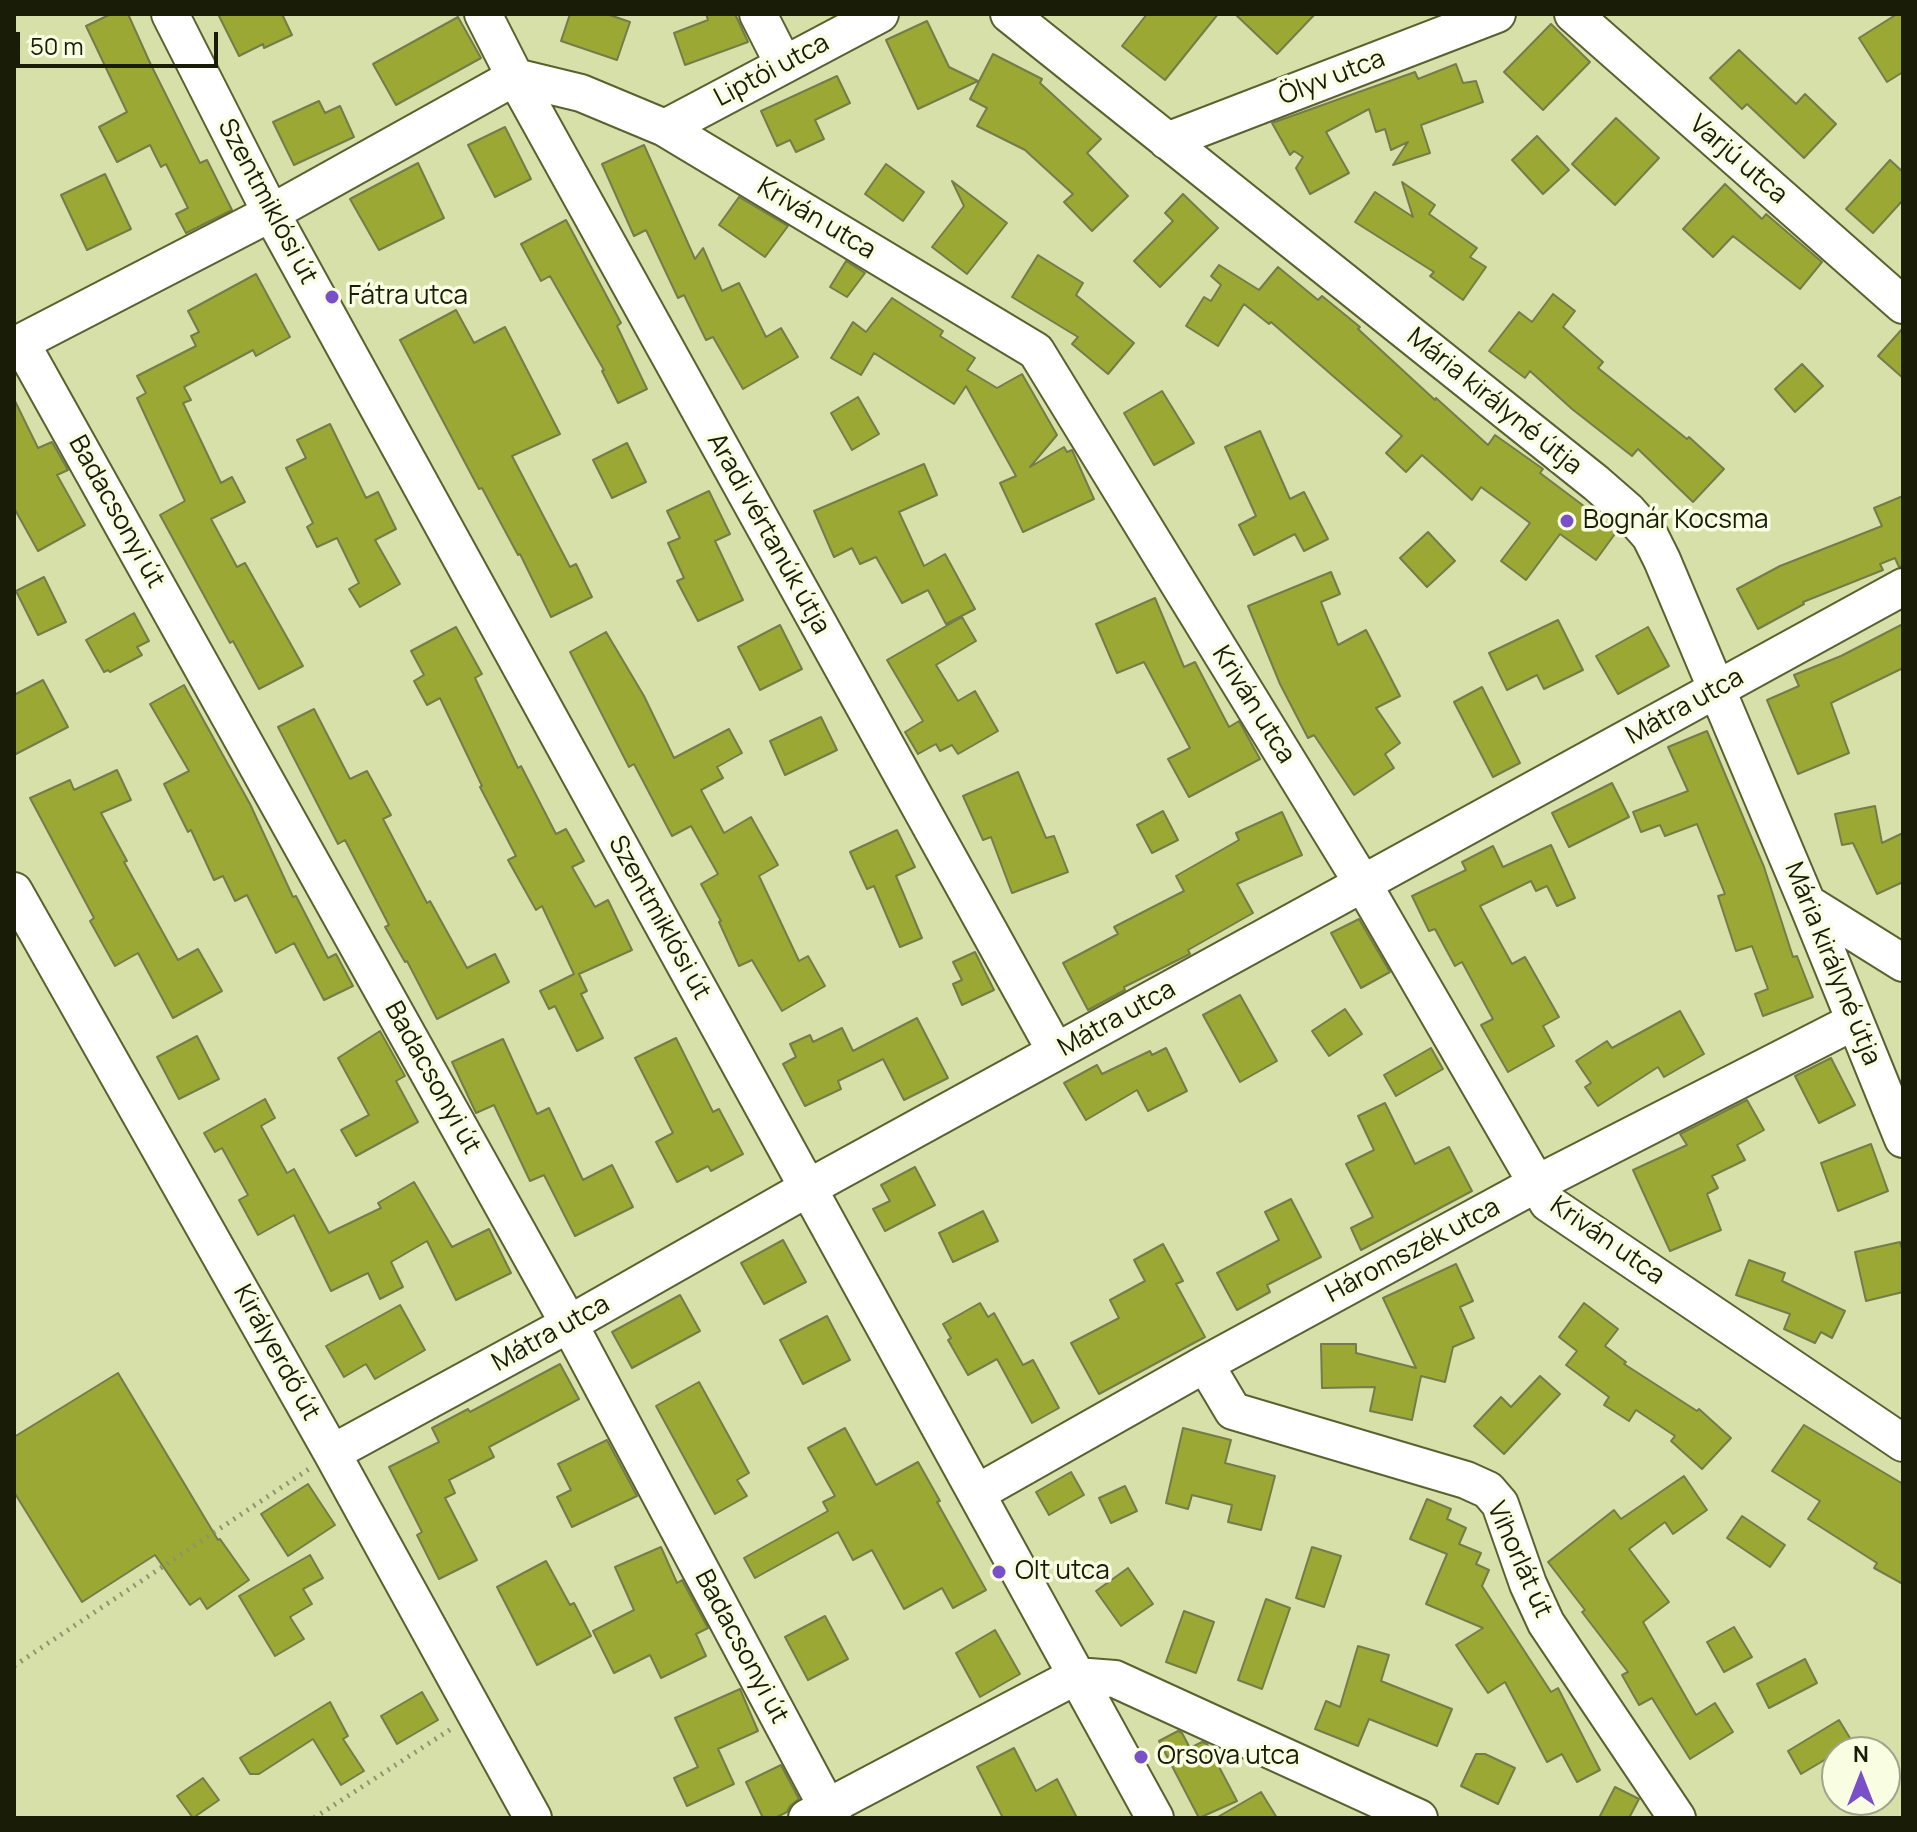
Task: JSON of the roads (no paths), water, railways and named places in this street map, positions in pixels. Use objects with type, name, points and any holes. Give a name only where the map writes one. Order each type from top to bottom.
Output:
[{"type":"street","name":"Szentmiklósi út","points":[[170,14],[271,213],[1155,1818]]},
{"type":"street","name":"Aradi vértanúk útja","points":[[483,14],[515,77],[1056,1052]]},
{"type":"street","points":[[758,14],[784,65]]},
{"type":"street","name":"Liptói utca","points":[[665,128],[880,14]]},
{"type":"street","name":"Mária királyné útja","points":[[1009,14],[1627,510],[1650,536],[1807,903],[1903,1139]]},
{"type":"street","name":"Ölyv utca","points":[[1167,141],[1497,14]]},
{"type":"street","name":"Varjú utca","points":[[1573,14],[1903,305]]},
{"type":"street","points":[[18,344],[271,213],[515,77]]},
{"type":"street","name":"Kriván utca","points":[[515,77],[581,93],[665,128],[1036,351],[1363,884],[1548,1203],[1903,1443]]},
{"type":"street","name":"Badacsonyi út","points":[[18,344],[569,1324],[822,1814]]},
{"type":"street","name":"Mátra utca","points":[[332,1453],[1903,587]]},
{"type":"street","name":"Királyerdő út","points":[[14,891],[332,1453],[533,1818]]},
{"type":"street","points":[[1807,903],[1903,963]]},
{"type":"street","name":"Háromszék utca","points":[[977,1493],[1205,1364],[1536,1184],[1855,1021]]},
{"type":"street","name":"Vihorlát út","points":[[1205,1364],[1233,1411],[1466,1480],[1488,1490],[1500,1504],[1528,1584],[1546,1623],[1677,1818]]},
{"type":"street","points":[[822,1814],[1076,1676],[1115,1679],[1419,1818]]},
{"type":"place","name":"Fátra utca","points":[[332,297]]},
{"type":"place","name":"Bognár Kocsma","points":[[1567,521]]},
{"type":"place","name":"Olt utca","points":[[999,1572]]},
{"type":"place","name":"Orsova utca","points":[[1141,1757]]}]
